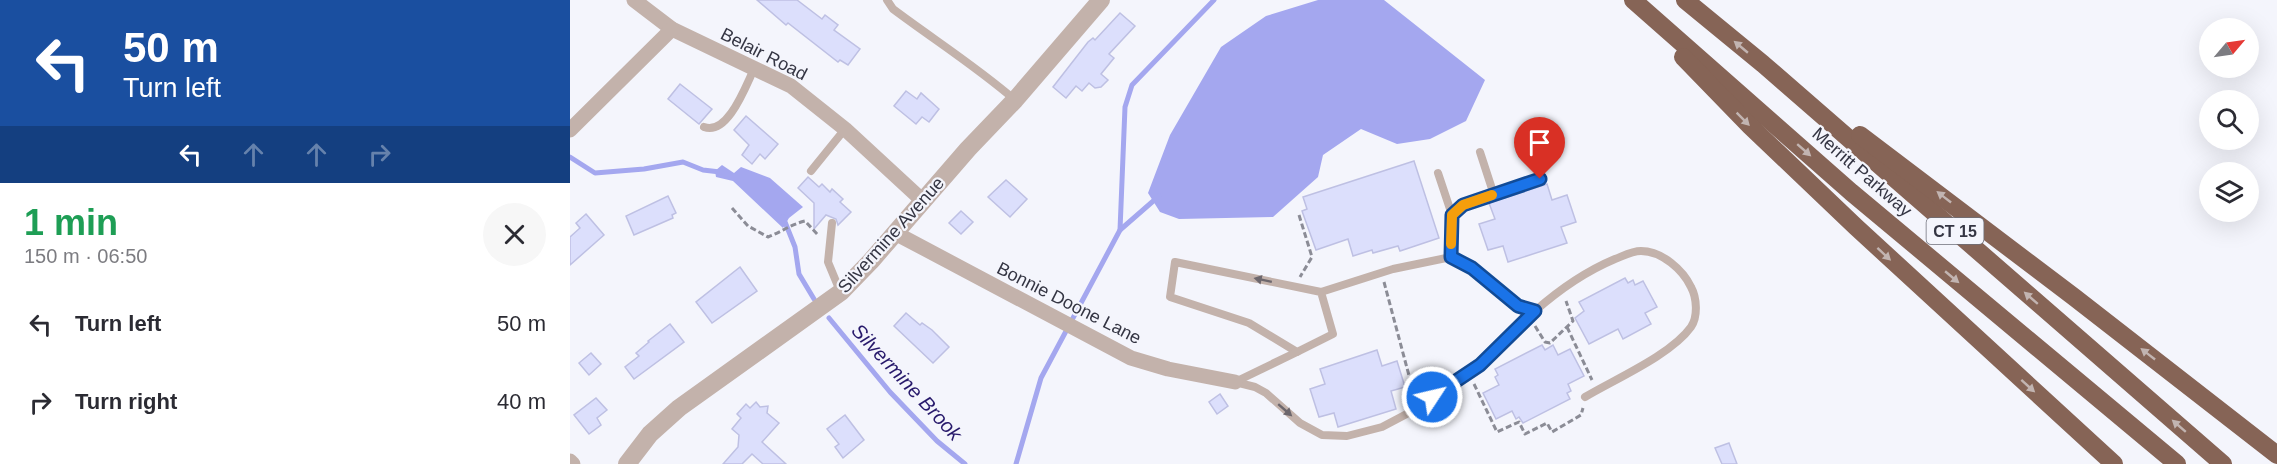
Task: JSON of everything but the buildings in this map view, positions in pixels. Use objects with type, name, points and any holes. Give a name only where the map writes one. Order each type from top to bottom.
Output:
[{"type":"highway","points":[[1632,0],[1705,82],[1750,126],[1945,310],[2114,464]]},
{"type":"highway","name":"Merritt Parkway","points":[[1632,0],[1851,192],[2177,464]]},
{"type":"highway","name":"Merritt Parkway","points":[[1685,0],[1762,64],[2223,464]]},
{"type":"highway","points":[[1762,64],[1913,174],[2277,455]]},
{"type":"street","name":"Belair Road","points":[[634,0],[672,29],[791,86],[845,129],[923,201]]},
{"type":"street","name":"Silvermine Avenue","points":[[627,464],[650,434],[679,408],[841,292],[1101,0]]},
{"type":"street","points":[[570,130],[672,29]]},
{"type":"street","name":"Bonnie Doone Lane","points":[[895,233],[1113,350],[1149,364],[1235,382]]},
{"type":"lane","points":[[886,0],[893,9],[1015,99]]},
{"type":"lane","points":[[704,127],[710,129],[717,127],[729,118],[754,69]]},
{"type":"lane","points":[[811,171],[845,129]]},
{"type":"lane","points":[[1480,152],[1494,195]]},
{"type":"lane","points":[[1437,173],[1452,215],[1451,257]]},
{"type":"lane","points":[[1452,215],[1463,205],[1540,179]]},
{"type":"lane","points":[[832,223],[828,262],[841,292]]},
{"type":"lane","points":[[1235,382],[1255,387],[1266,393],[1300,423],[1322,435],[1347,436],[1382,427],[1418,408],[1480,365],[1560,289],[1601,265],[1630,253],[1641,251],[1652,253],[1675,267],[1694,293],[1695,314],[1692,326],[1668,350],[1585,397]]},
{"type":"lane","points":[[1297,352],[1249,323],[1170,297],[1175,262],[1321,292],[1382,273],[1451,257],[1472,268],[1518,306],[1532,314]]},
{"type":"lane","points":[[1235,382],[1333,334],[1321,292]]},
{"type":"path","points":[[732,208],[748,226],[768,237],[793,224],[805,221],[816,234],[830,242]]},
{"type":"path","points":[[1295,287],[1312,257],[1299,214]]},
{"type":"path","points":[[1382,273],[1418,408]]},
{"type":"path","points":[[1532,314],[1545,342],[1550,343],[1574,321],[1560,289]]},
{"type":"path","points":[[1567,327],[1597,390]]},
{"type":"path","points":[[1469,372],[1497,432],[1519,422],[1526,434],[1547,423],[1552,432],[1581,415],[1585,397]]},
{"type":"water","points":[[1318,0],[1384,0],[1485,80],[1466,121],[1430,139],[1397,144],[1361,129],[1323,155],[1318,177],[1273,217],[1179,219],[1160,212],[1148,193],[1170,135],[1221,47],[1266,16]]},
{"type":"water","points":[[722,165],[734,173],[741,167],[770,178],[803,207],[789,218],[783,228],[733,181],[716,177],[715,171]]},
{"type":"waterway","points":[[1016,464],[1041,378],[1120,230],[1125,107],[1132,85],[1214,0]]},
{"type":"waterway","name":"Silvermine Brook","points":[[570,157],[595,173],[644,169],[683,162],[703,170],[720,172]]},
{"type":"waterway","points":[[1120,230],[1159,196]]},
{"type":"waterway","name":"Silvermine Brook","points":[[783,217],[795,247],[799,274],[814,299]]},
{"type":"waterway","name":"Silvermine Brook","points":[[829,318],[890,392],[937,441],[965,464]]},
{"type":"slow traffic","points":[[1451,244],[1452,215],[1463,205],[1492,195]]},
{"type":"route","points":[[1432,397],[1480,365],[1535,311],[1518,306],[1472,268],[1451,257],[1452,215],[1463,205],[1540,179]]}]
